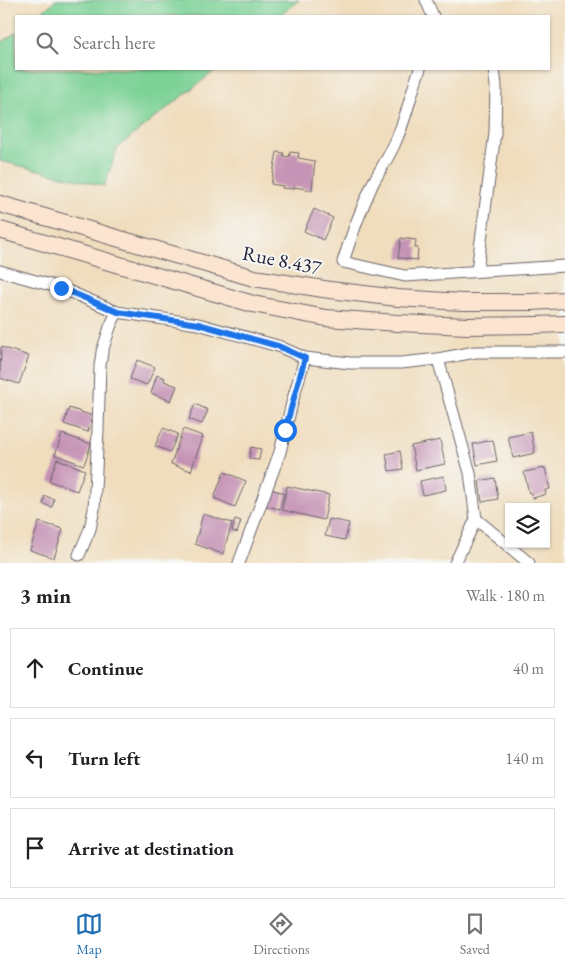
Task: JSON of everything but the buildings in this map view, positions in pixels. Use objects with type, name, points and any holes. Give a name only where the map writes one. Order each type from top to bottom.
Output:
[{"type":"main road","name":"Rue 8.437","points":[[0,204],[254,278],[398,298],[462,302],[565,300]]},
{"type":"main road","points":[[0,230],[253,304],[326,318],[468,326],[565,324]]},
{"type":"street","points":[[426,0],[433,15]]},
{"type":"street","points":[[420,70],[397,140],[373,183],[343,262],[405,276],[565,266]]},
{"type":"street","points":[[477,271],[495,133],[496,86],[494,70]]},
{"type":"street","points":[[0,271],[61,288],[118,312],[198,324],[278,346],[305,358],[350,363],[401,363],[475,352],[565,352]]},
{"type":"street","points":[[79,555],[90,529],[94,509],[102,352],[110,327],[118,312]]},
{"type":"street","points":[[239,563],[280,452],[305,358]]},
{"type":"street","points":[[438,359],[470,473],[476,519],[455,563]]},
{"type":"street","points":[[476,519],[529,563]]},
{"type":"green space","points":[[56,0],[299,0],[280,15],[38,15]]},
{"type":"green space","points":[[15,33],[15,70],[216,70],[118,147],[104,186],[0,161],[0,44]]},
{"type":"route","points":[[61,288],[118,312],[198,324],[278,346],[305,358],[285,430]]}]
